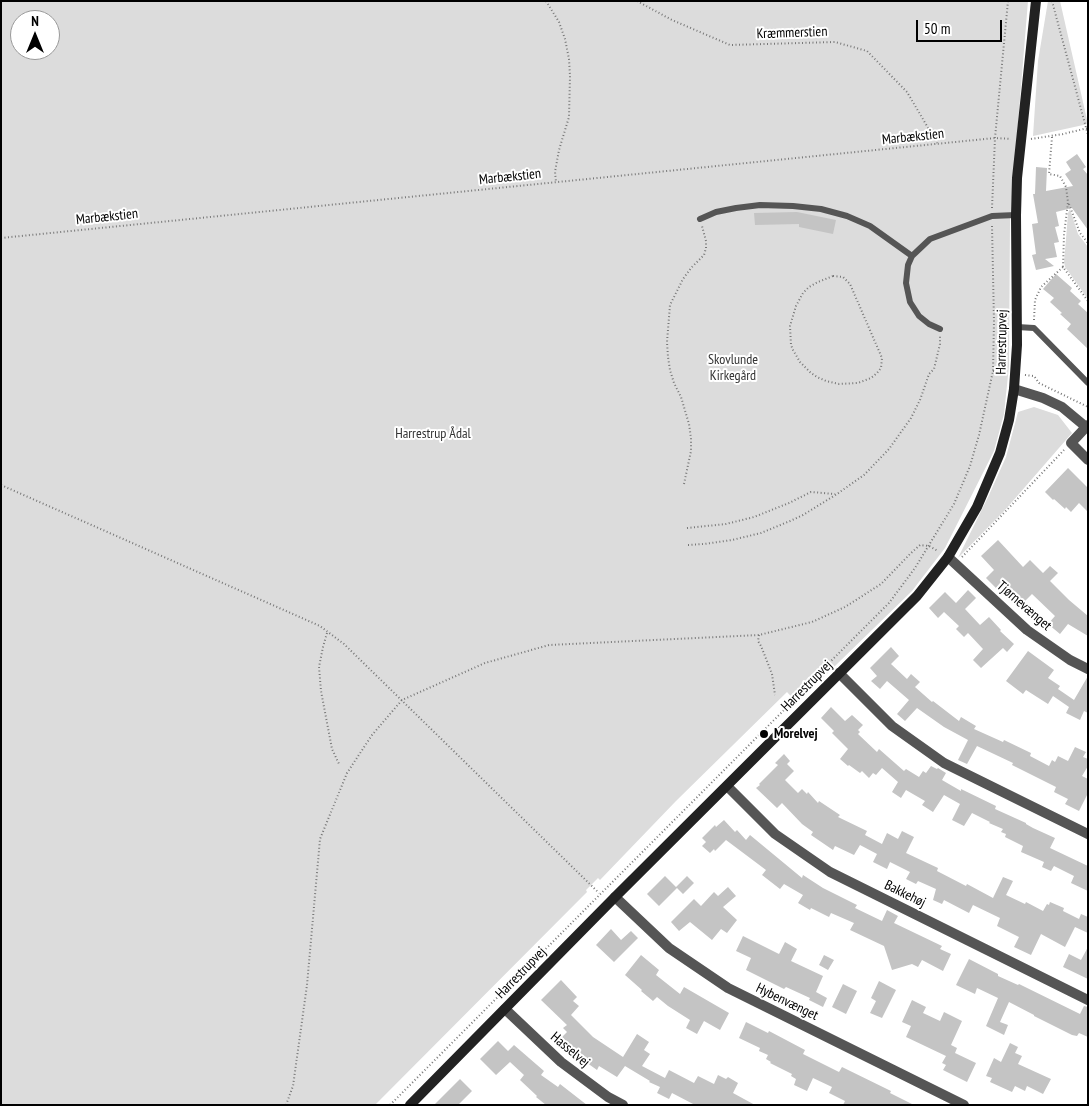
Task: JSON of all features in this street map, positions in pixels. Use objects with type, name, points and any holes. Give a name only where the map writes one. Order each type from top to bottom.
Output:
[{"type":"street","name":"Harrestrupvej","points":[[410,1105],[952,560],[1000,454],[1009,420],[1014,389],[1016,178],[1036,1]]},
{"type":"street","points":[[1014,389],[1043,398],[1062,407],[1087,426],[1071,443],[1088,460]]},
{"type":"street","name":"Tjørnevænget","points":[[952,560],[1027,630],[1070,660],[1088,669]]},
{"type":"street","points":[[839,673],[892,726],[944,763],[1088,834]]},
{"type":"street","name":"Bakkehøj","points":[[727,786],[775,834],[830,872],[1088,1000]]},
{"type":"street","name":"Hybenvænget","points":[[612,900],[669,948],[728,988],[964,1105]]},
{"type":"street","name":"Hasselvej","points":[[505,1009],[561,1062],[608,1097],[623,1105]]},
{"type":"lane","points":[[700,219],[716,212],[760,205],[821,209],[847,216],[870,226],[912,256]]},
{"type":"lane","points":[[940,329],[929,324],[919,316],[910,302],[906,283],[908,265],[912,256],[930,239],[992,216],[1016,215]]},
{"type":"lane","points":[[1016,327],[1034,328],[1088,383]]},
{"type":"path","points":[[546,1],[559,22],[565,39],[570,76],[569,117],[559,150],[555,172],[556,182]]},
{"type":"path","name":"Kræmmerstien","points":[[637,1],[672,20],[730,45],[836,42],[867,51],[907,92],[937,144]]},
{"type":"path","points":[[390,1105],[889,603],[915,568],[954,504],[970,466],[993,371],[992,216],[995,138],[1008,1]]},
{"type":"path","points":[[1052,1],[1088,135]]},
{"type":"path","name":"Marbækstien","points":[[1,238],[995,138],[1038,139],[1086,128]]},
{"type":"path","points":[[1052,136],[1049,174],[1060,176],[1066,187],[1068,202],[1080,232],[1088,243]]},
{"type":"path","points":[[1068,202],[1063,267],[1088,301]]},
{"type":"path","points":[[684,484],[691,450],[690,431],[682,397],[674,383],[670,370],[668,342],[670,305],[683,279],[691,268],[704,256],[706,241],[700,219]]},
{"type":"path","points":[[1034,328],[1035,300],[1040,288],[1063,267]]},
{"type":"path","points":[[833,276],[843,277],[850,284],[882,358],[882,363],[877,373],[867,380],[853,384],[839,384],[817,377],[800,362],[791,344],[790,326],[796,306],[803,293],[809,287],[833,276]]},
{"type":"path","points":[[688,545],[732,540],[761,533],[790,522],[804,515],[864,475],[889,449],[911,418],[923,393],[929,374],[934,369],[940,344],[940,329]]},
{"type":"path","points":[[952,560],[1071,443]]},
{"type":"path","points":[[1,485],[313,623],[328,632],[344,644],[600,894],[612,900]]},
{"type":"path","points":[[687,528],[726,524],[754,517],[811,492],[837,494]]},
{"type":"path","points":[[286,1105],[293,1086],[307,985],[320,839],[347,773],[372,736],[402,700],[485,663],[549,645],[759,635],[812,622],[845,607],[881,584],[920,545],[929,546]]},
{"type":"path","points":[[328,632],[323,647],[320,667],[321,690],[332,748],[339,764]]},
{"type":"path","points":[[759,635],[758,641],[772,674],[775,695]]},
{"type":"green space","name":"Harrestrup Ådal","points":[[1,1],[1028,1],[1010,221],[1009,366],[1004,414],[994,451],[945,548],[912,591],[797,703],[787,692],[676,801],[600,880],[598,878],[586,890],[587,892],[375,1105],[1,1105]]},
{"type":"green space","points":[[1048,1],[1060,1],[1088,124],[1033,136],[1038,61]]},
{"type":"green space","points":[[1070,209],[1078,234],[1088,247],[1088,299],[1065,267],[1064,262],[1068,213]]},
{"type":"green space","points":[[1034,407],[1058,415],[1072,433],[1005,510],[958,558],[1006,457],[1018,412]]},
{"type":"building","points":[[1077,154],[1086,167],[1083,169],[1088,175],[1088,230],[1072,208],[1056,212],[1059,226],[1055,227],[1059,242],[1054,243],[1057,257],[1045,259],[1054,266],[1036,270],[1032,255],[1036,254],[1032,224],[1038,223],[1033,194],[1035,194],[1036,167],[1047,168],[1046,191],[1073,186],[1065,174],[1071,170],[1066,162]]},
{"type":"building","points":[[797,212],[836,220],[833,234],[799,227],[799,224],[755,225],[754,213]]},
{"type":"building","points":[[1056,274],[1072,288],[1070,291],[1081,301],[1078,304],[1088,313],[1088,349],[1067,329],[1071,324],[1050,302],[1054,298],[1043,289]]},
{"type":"building","points":[[1068,468],[1088,488],[1088,512],[1079,503],[1071,512],[1045,492]]},
{"type":"building","points":[[998,540],[1023,567],[1030,560],[1043,573],[1050,566],[1058,573],[1050,581],[1088,616],[1088,636],[1068,624],[1060,634],[1048,624],[1055,616],[1032,594],[1023,603],[1001,582],[996,588],[986,578],[994,570],[981,556]]},
{"type":"building","points":[[968,590],[976,598],[965,609],[980,625],[989,617],[1014,644],[1007,652],[1003,648],[981,668],[973,660],[983,649],[968,633],[964,637],[956,629],[959,626],[944,612],[938,618],[929,608],[945,592],[956,603]]},
{"type":"building","points":[[891,647],[899,656],[891,664],[907,679],[911,674],[920,682],[915,687],[959,721],[961,717],[976,726],[974,729],[1003,742],[1004,740],[1031,753],[1030,756],[1049,766],[1052,760],[1055,762],[1058,756],[1068,761],[1075,747],[1086,752],[1083,757],[1088,759],[1088,766],[1082,776],[1088,779],[1088,793],[1079,811],[1065,804],[1068,799],[1054,792],[1056,787],[977,746],[967,764],[958,760],[968,740],[944,727],[917,708],[905,721],[897,714],[909,700],[887,681],[880,689],[871,681],[877,676],[870,668]]},
{"type":"building","points":[[1028,651],[1054,670],[1048,678],[1060,686],[1058,689],[1074,700],[1088,676],[1088,713],[1084,711],[1080,720],[1066,713],[1069,707],[1053,696],[1048,704],[1026,690],[1023,694],[1006,681]]},
{"type":"building","points":[[831,707],[845,721],[852,715],[863,725],[858,730],[860,732],[858,734],[877,752],[879,749],[904,771],[906,769],[919,777],[923,771],[926,773],[931,766],[938,768],[946,773],[942,780],[961,791],[961,789],[996,806],[995,809],[1055,838],[1050,848],[1088,866],[1088,891],[1071,883],[1074,876],[1054,866],[1051,871],[1042,867],[1044,862],[1021,852],[1023,846],[1005,837],[1006,834],[1001,832],[1003,829],[990,822],[972,813],[964,826],[952,820],[960,804],[944,795],[933,812],[922,805],[925,801],[906,790],[901,798],[892,792],[898,782],[882,768],[876,775],[873,773],[869,778],[862,771],[860,773],[848,766],[840,759],[848,749],[832,733],[834,731],[821,718]]},
{"type":"building","points":[[784,754],[790,761],[787,764],[794,771],[785,780],[798,793],[802,789],[807,794],[808,792],[818,803],[819,801],[840,815],[838,817],[867,831],[865,835],[882,844],[887,833],[898,839],[902,831],[914,837],[906,853],[938,868],[937,871],[993,898],[1003,877],[1013,881],[1006,895],[1025,904],[1026,902],[1043,911],[1050,902],[1064,908],[1063,911],[1079,919],[1081,914],[1088,917],[1088,933],[1075,927],[1065,947],[1041,934],[1031,955],[1014,947],[1019,937],[997,926],[1000,918],[973,905],[969,913],[944,900],[942,904],[933,900],[936,889],[918,881],[916,884],[906,879],[910,872],[890,862],[887,869],[873,862],[877,854],[860,845],[854,855],[835,846],[833,850],[811,835],[813,832],[802,824],[782,803],[777,808],[756,788],[778,765],[775,763]]},
{"type":"building","points":[[724,820],[746,840],[750,835],[802,878],[803,875],[823,888],[857,905],[855,908],[882,921],[887,910],[898,916],[894,923],[942,946],[940,949],[951,954],[943,971],[922,960],[918,967],[912,964],[892,970],[884,946],[850,930],[854,923],[831,913],[829,917],[798,903],[803,895],[784,884],[780,889],[762,875],[766,870],[726,840],[715,851],[714,849],[710,853],[702,846],[706,842],[702,838],[715,825],[716,827]]},
{"type":"building","points":[[665,876],[676,887],[687,876],[694,883],[683,894],[677,888],[659,906],[647,894]]},
{"type":"building","points":[[728,887],[736,896],[723,907],[737,920],[727,933],[721,929],[712,940],[690,922],[679,931],[671,922],[694,899],[701,906],[714,892],[718,896]]},
{"type":"building","points":[[611,929],[621,940],[631,931],[638,938],[614,962],[596,945]]},
{"type":"building","points":[[743,936],[779,954],[785,942],[797,949],[791,961],[823,976],[816,992],[827,998],[823,1007],[809,1000],[810,998],[786,987],[784,989],[746,970],[751,958],[736,951]]},
{"type":"building","points":[[1088,947],[1088,979],[1063,967],[1069,954],[1081,960]]},
{"type":"building","points":[[641,955],[659,970],[656,975],[680,994],[684,987],[729,1013],[720,1030],[704,1021],[697,1034],[686,1028],[690,1020],[657,997],[653,1001],[641,991],[625,975]]},
{"type":"building","points":[[824,955],[834,960],[828,970],[819,965]]},
{"type":"building","points":[[969,959],[998,974],[998,976],[1019,984],[1080,1014],[1084,1006],[1088,1007],[1088,1037],[1079,1033],[1077,1036],[1072,1035],[1009,1002],[1000,1022],[1008,1025],[1004,1035],[986,1026],[998,998],[977,988],[975,994],[956,985]]},
{"type":"building","points":[[561,980],[577,997],[573,1001],[579,1006],[571,1015],[593,1037],[623,1057],[637,1034],[649,1042],[644,1050],[650,1054],[642,1066],[665,1078],[669,1070],[694,1083],[698,1076],[714,1084],[718,1075],[726,1079],[728,1077],[738,1083],[733,1093],[755,1105],[695,1105],[672,1093],[669,1099],[657,1093],[660,1087],[625,1066],[617,1077],[599,1066],[597,1070],[576,1055],[578,1053],[562,1037],[567,1032],[563,1028],[567,1025],[541,1000]]},
{"type":"building","points":[[879,981],[896,990],[882,1018],[870,1013],[876,1001],[871,998]]},
{"type":"building","points":[[843,984],[857,991],[846,1014],[832,1007]]},
{"type":"building","points":[[912,1000],[926,1007],[923,1013],[940,1021],[944,1012],[962,1021],[951,1045],[957,1048],[955,1053],[976,1063],[967,1082],[943,1070],[946,1065],[942,1063],[946,1056],[906,1037],[911,1026],[902,1022]]},
{"type":"building","points":[[746,1022],[768,1033],[769,1031],[805,1050],[803,1054],[839,1072],[842,1067],[891,1091],[890,1093],[914,1105],[843,1105],[845,1101],[829,1093],[832,1087],[813,1078],[807,1091],[794,1085],[796,1079],[791,1076],[792,1074],[770,1063],[766,1059],[768,1055],[759,1051],[760,1048],[739,1038]]},
{"type":"building","points":[[498,1041],[508,1051],[514,1045],[544,1071],[541,1075],[558,1087],[560,1084],[587,1105],[546,1105],[520,1080],[524,1075],[510,1062],[496,1075],[480,1059]]},
{"type":"building","points":[[1010,1043],[1018,1047],[1015,1053],[1022,1056],[1018,1064],[1051,1079],[1043,1094],[1027,1086],[1025,1091],[1015,1086],[1012,1092],[990,1082],[992,1078],[986,1076],[994,1058],[1001,1062]]},
{"type":"building","points":[[460,1079],[472,1091],[458,1105],[434,1105]]},
{"type":"place","name":"Morelvej","points":[[764,734]]},
{"type":"park label","name":"Skovlunde Kirkegård","points":[[733,368]]}]
